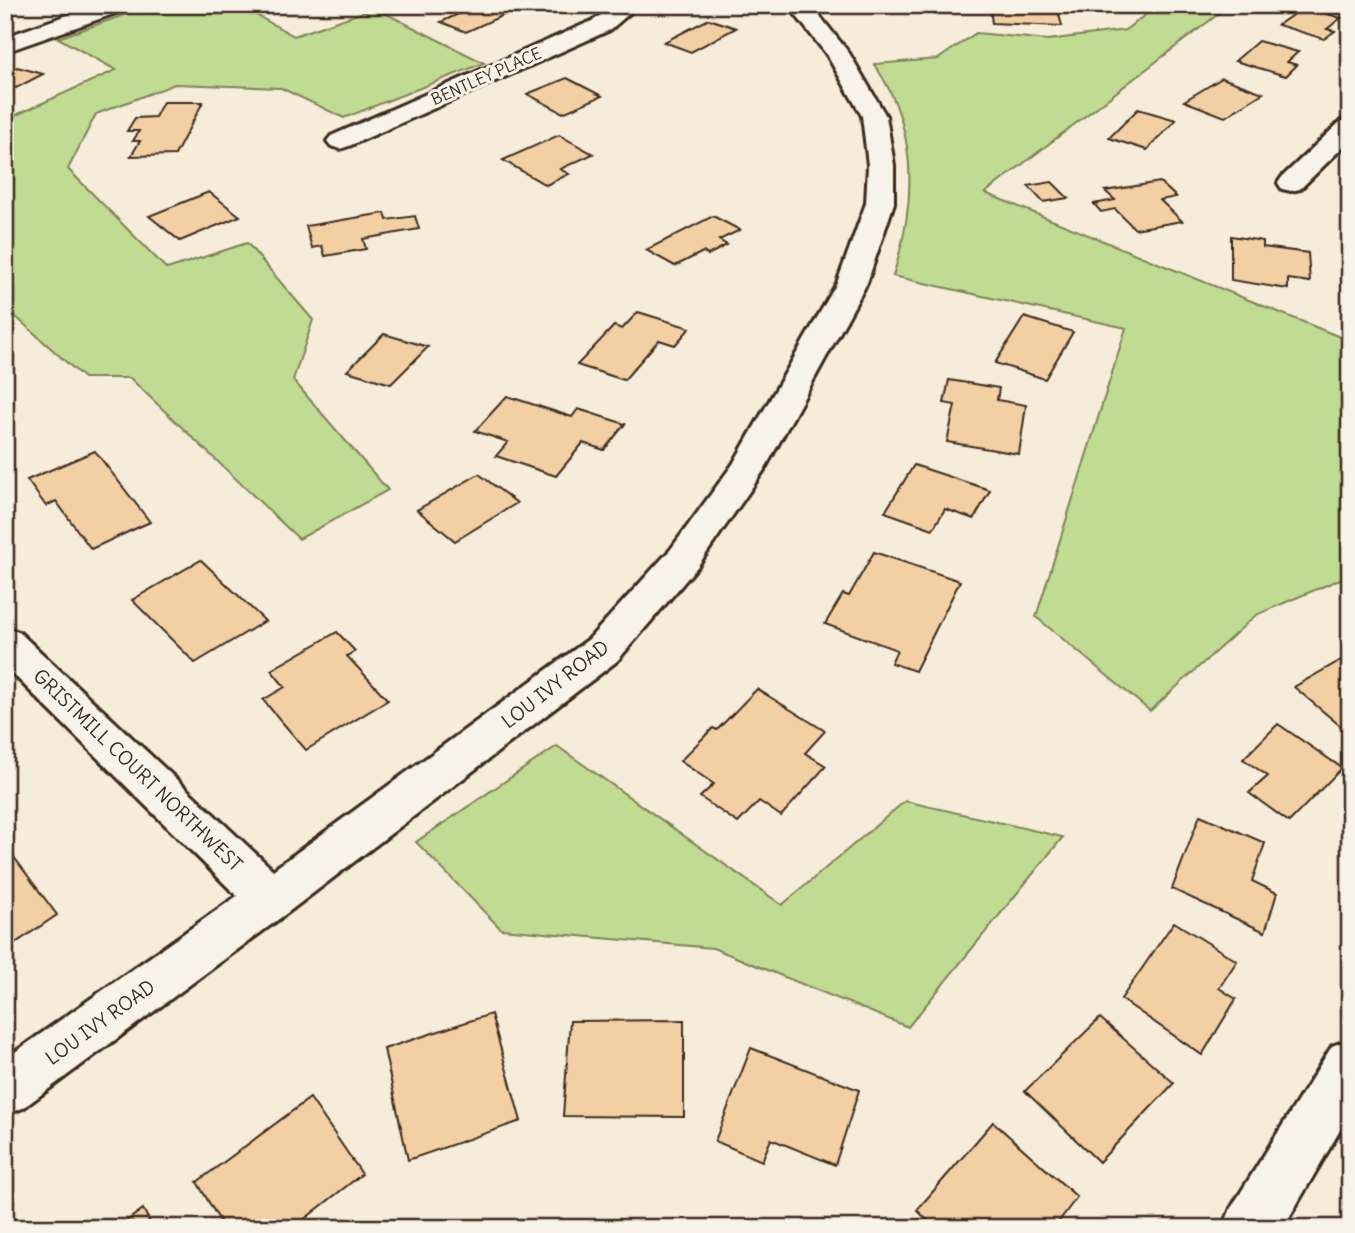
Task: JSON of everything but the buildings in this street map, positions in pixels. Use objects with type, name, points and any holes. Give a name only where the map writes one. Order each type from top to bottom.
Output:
[{"type":"street","points":[[5,46],[117,5]]},
{"type":"street","name":"BENTLEY PLACE","points":[[341,141],[602,25],[628,5]]},
{"type":"street","name":"LOU IVY ROAD","points":[[5,1090],[271,898],[603,650],[684,558],[747,470],[852,283],[880,203],[881,165],[874,116],[837,53],[799,5]]},
{"type":"street","points":[[1291,183],[1350,126]]},
{"type":"street","name":"GRISTMILL COURT NORTHWEST","points":[[5,642],[271,898]]},
{"type":"street","points":[[1251,1228],[1279,1186],[1350,1064]]},
{"type":"green space","points":[[153,5],[238,5],[294,36],[375,8],[484,63],[344,118],[281,88],[175,84],[96,114],[68,169],[167,269],[247,243],[313,320],[293,380],[388,490],[299,539],[130,378],[84,378],[5,307],[5,120],[116,70],[58,38]]},
{"type":"green space","points":[[1159,5],[1230,5],[985,193],[1350,341],[1350,575],[1256,615],[1150,711],[1036,617],[1126,328],[893,276],[906,222],[909,167],[899,114],[889,89],[874,64],[938,59],[976,33],[1048,40],[1125,30]]},
{"type":"green space","points":[[557,746],[782,905],[905,801],[1063,837],[908,1027],[713,948],[501,929],[416,842]]}]
